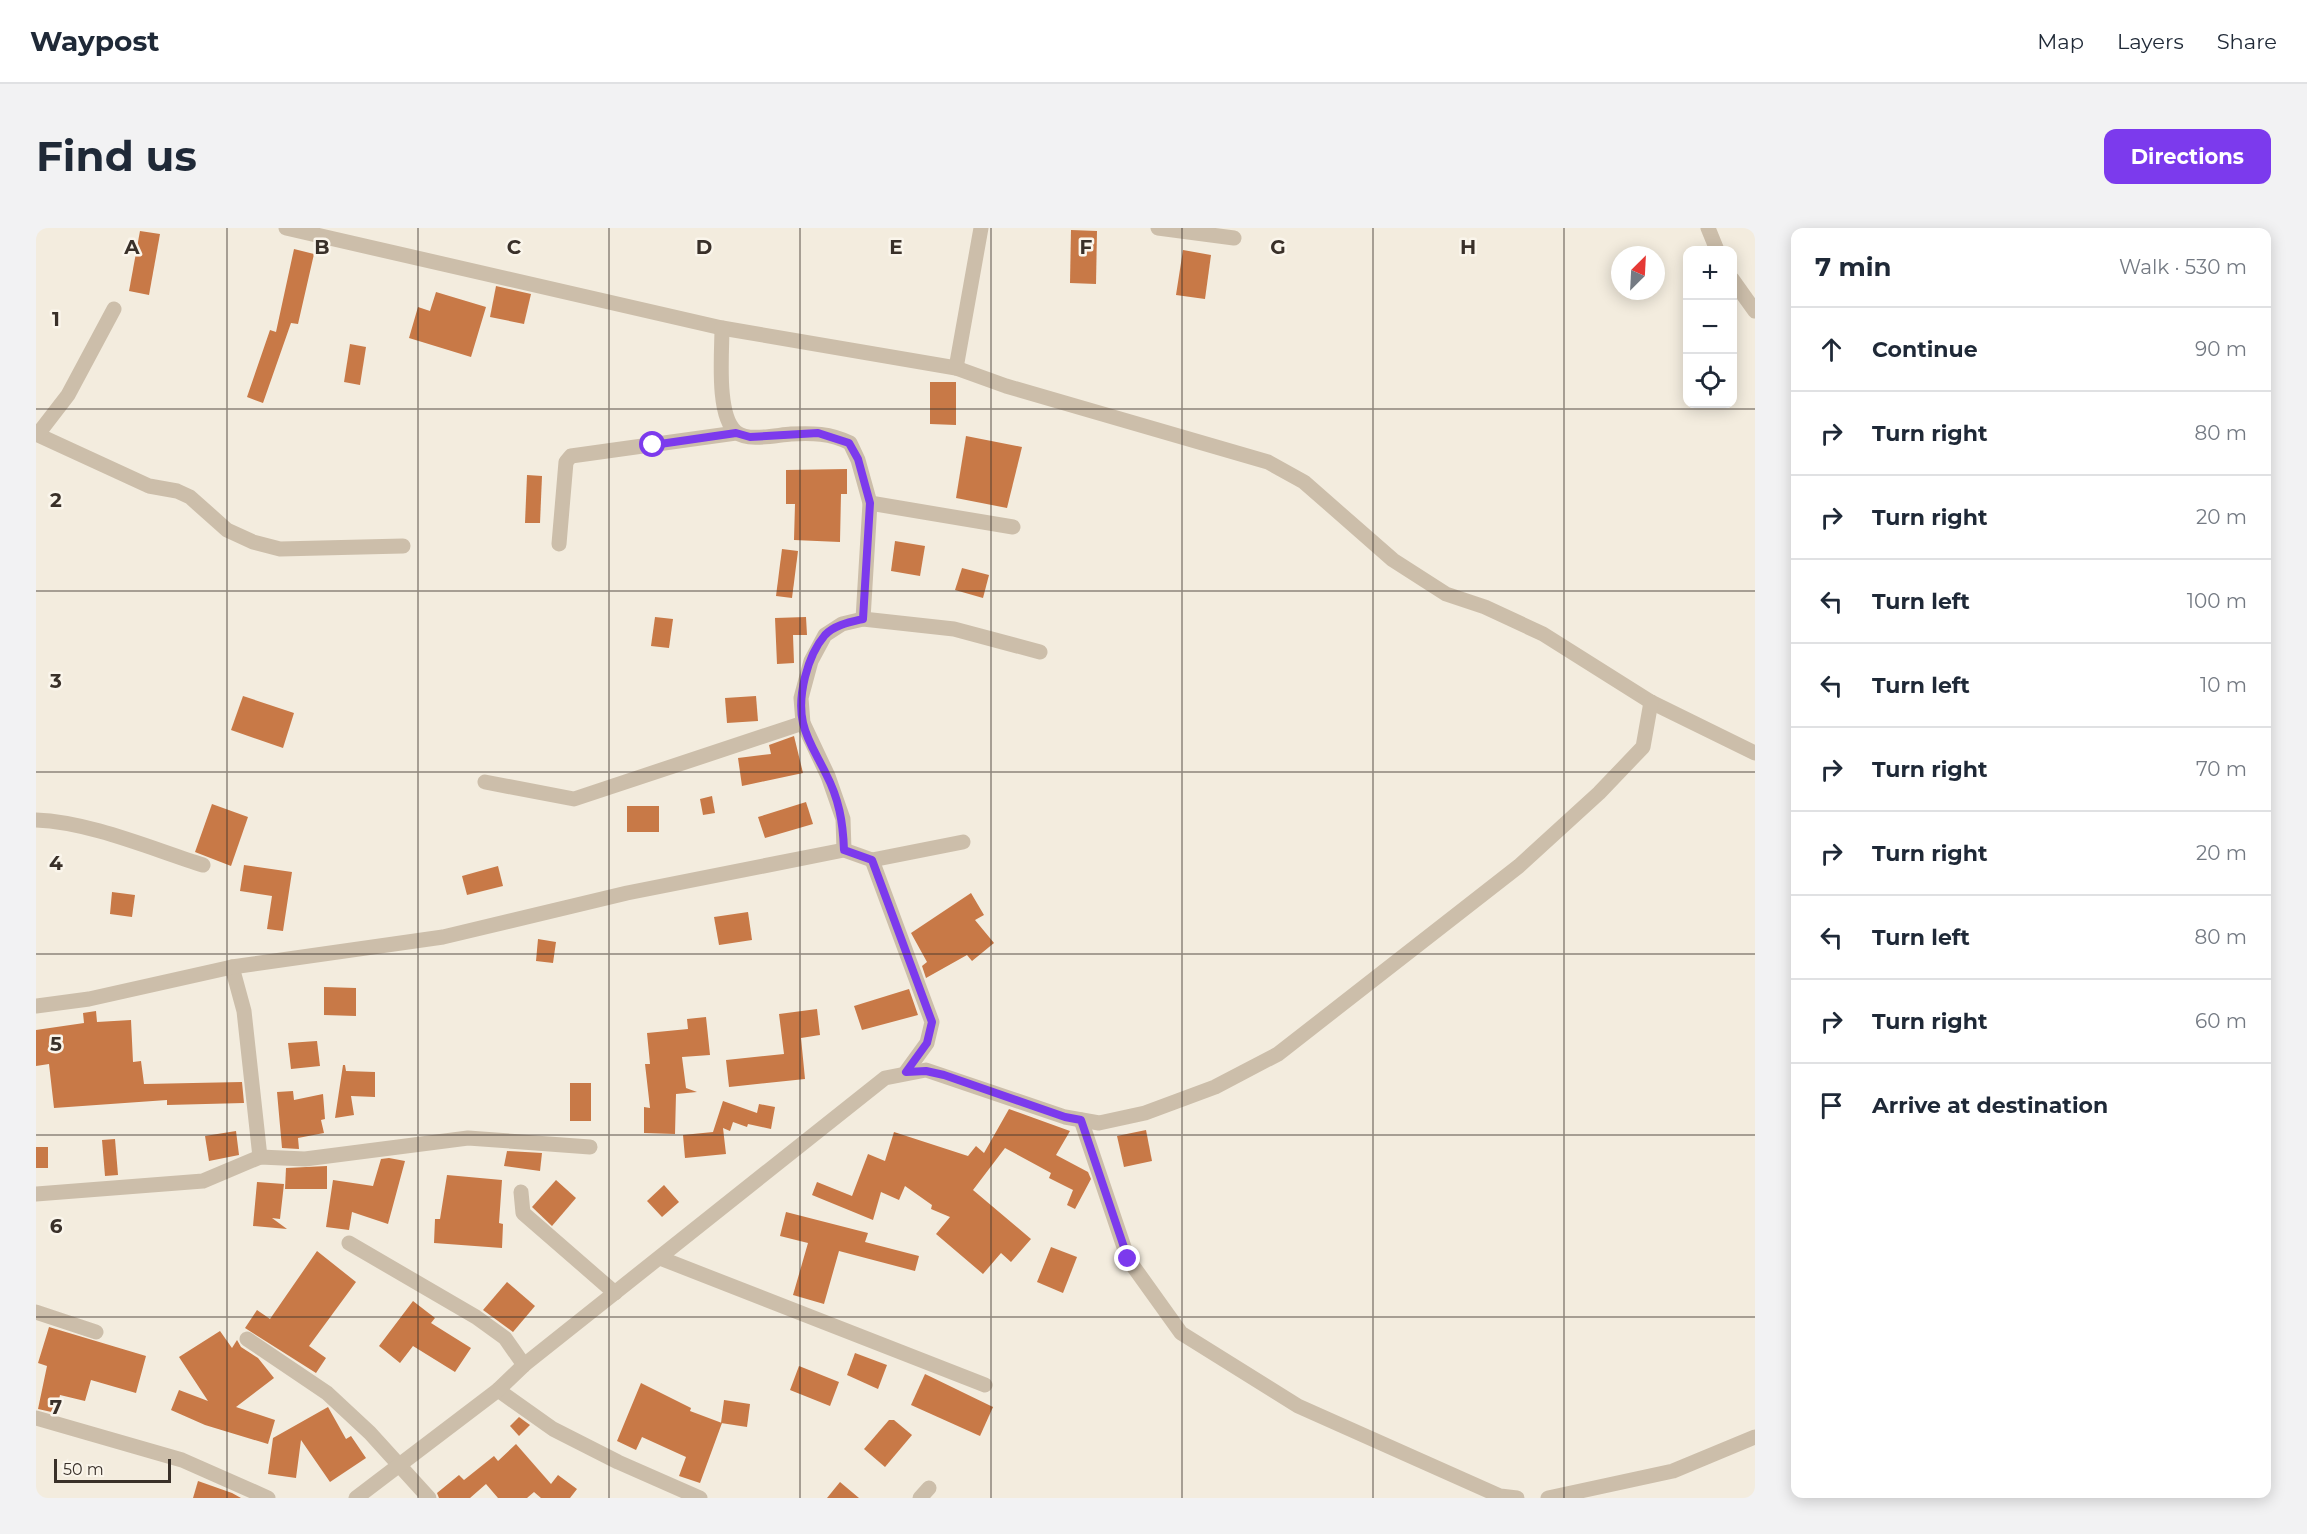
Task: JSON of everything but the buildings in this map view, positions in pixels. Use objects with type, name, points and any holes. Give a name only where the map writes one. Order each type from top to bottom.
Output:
[{"type":"street","points":[[286,228],[722,328],[956,368],[1006,386],[1268,462],[1304,482],[1393,560],[1446,594],[1485,607],[1543,634],[1651,702],[1755,753]]},
{"type":"street","points":[[956,368],[981,228]]},
{"type":"street","points":[[1158,228],[1234,238]]},
{"type":"street","points":[[1708,228],[1716,246]]},
{"type":"street","points":[[1737,286],[1755,311]]},
{"type":"street","points":[[114,309],[68,395],[37,434],[149,486],[177,491],[190,497],[227,530],[253,542],[280,549],[403,546]]},
{"type":"street","points":[[722,328],[722,397],[729,423],[736,433]]},
{"type":"street","points":[[559,544],[566,462],[571,456],[736,433],[750,437],[818,433],[849,443],[858,459],[870,503],[863,619]]},
{"type":"street","points":[[870,503],[1013,528]]},
{"type":"street","points":[[844,850],[843,819],[828,776],[802,723],[801,698],[811,662],[825,635],[842,624],[863,619],[954,629],[1040,652]]},
{"type":"street","points":[[356,1498],[498,1390],[524,1365],[885,1078],[906,1072],[926,1071],[944,1075],[1065,1117],[1099,1123],[1145,1113],[1215,1087],[1288,1047],[1519,866],[1599,793],[1643,747],[1651,702]]},
{"type":"street","points":[[485,782],[574,799],[802,723]]},
{"type":"street","points":[[36,820],[51,821],[99,833],[203,865]]},
{"type":"street","points":[[36,1006],[89,999],[232,967],[443,937],[627,893],[844,850],[872,860],[963,842]]},
{"type":"street","points":[[872,860],[932,1022],[927,1043],[906,1072]]},
{"type":"street","points":[[232,967],[244,1011],[260,1157]]},
{"type":"street","points":[[1081,1120],[1128,1259],[1180,1333],[1298,1406],[1500,1496],[1517,1498]]},
{"type":"street","points":[[36,1194],[203,1180],[260,1157],[305,1159],[468,1138],[590,1147]]},
{"type":"street","points":[[521,1192],[523,1213],[615,1293]]},
{"type":"street","points":[[349,1243],[476,1317],[505,1338],[524,1365]]},
{"type":"street","points":[[660,1258],[985,1385]]},
{"type":"street","points":[[36,1312],[96,1332]]},
{"type":"street","points":[[247,1339],[327,1393],[400,1465],[429,1498]]},
{"type":"street","points":[[498,1390],[553,1429],[700,1498]]},
{"type":"street","points":[[36,1418],[182,1460],[268,1498]]},
{"type":"street","points":[[1548,1498],[1673,1471],[1755,1437]]},
{"type":"route","points":[[653,445],[736,433],[750,437],[818,433],[849,443],[858,459],[870,503],[863,619],[842,624],[825,635],[811,662],[801,698],[802,723],[828,776],[843,819],[844,850],[872,860],[932,1022],[927,1043],[906,1072],[926,1071],[944,1075],[1065,1117],[1081,1120],[1128,1259]]}]
